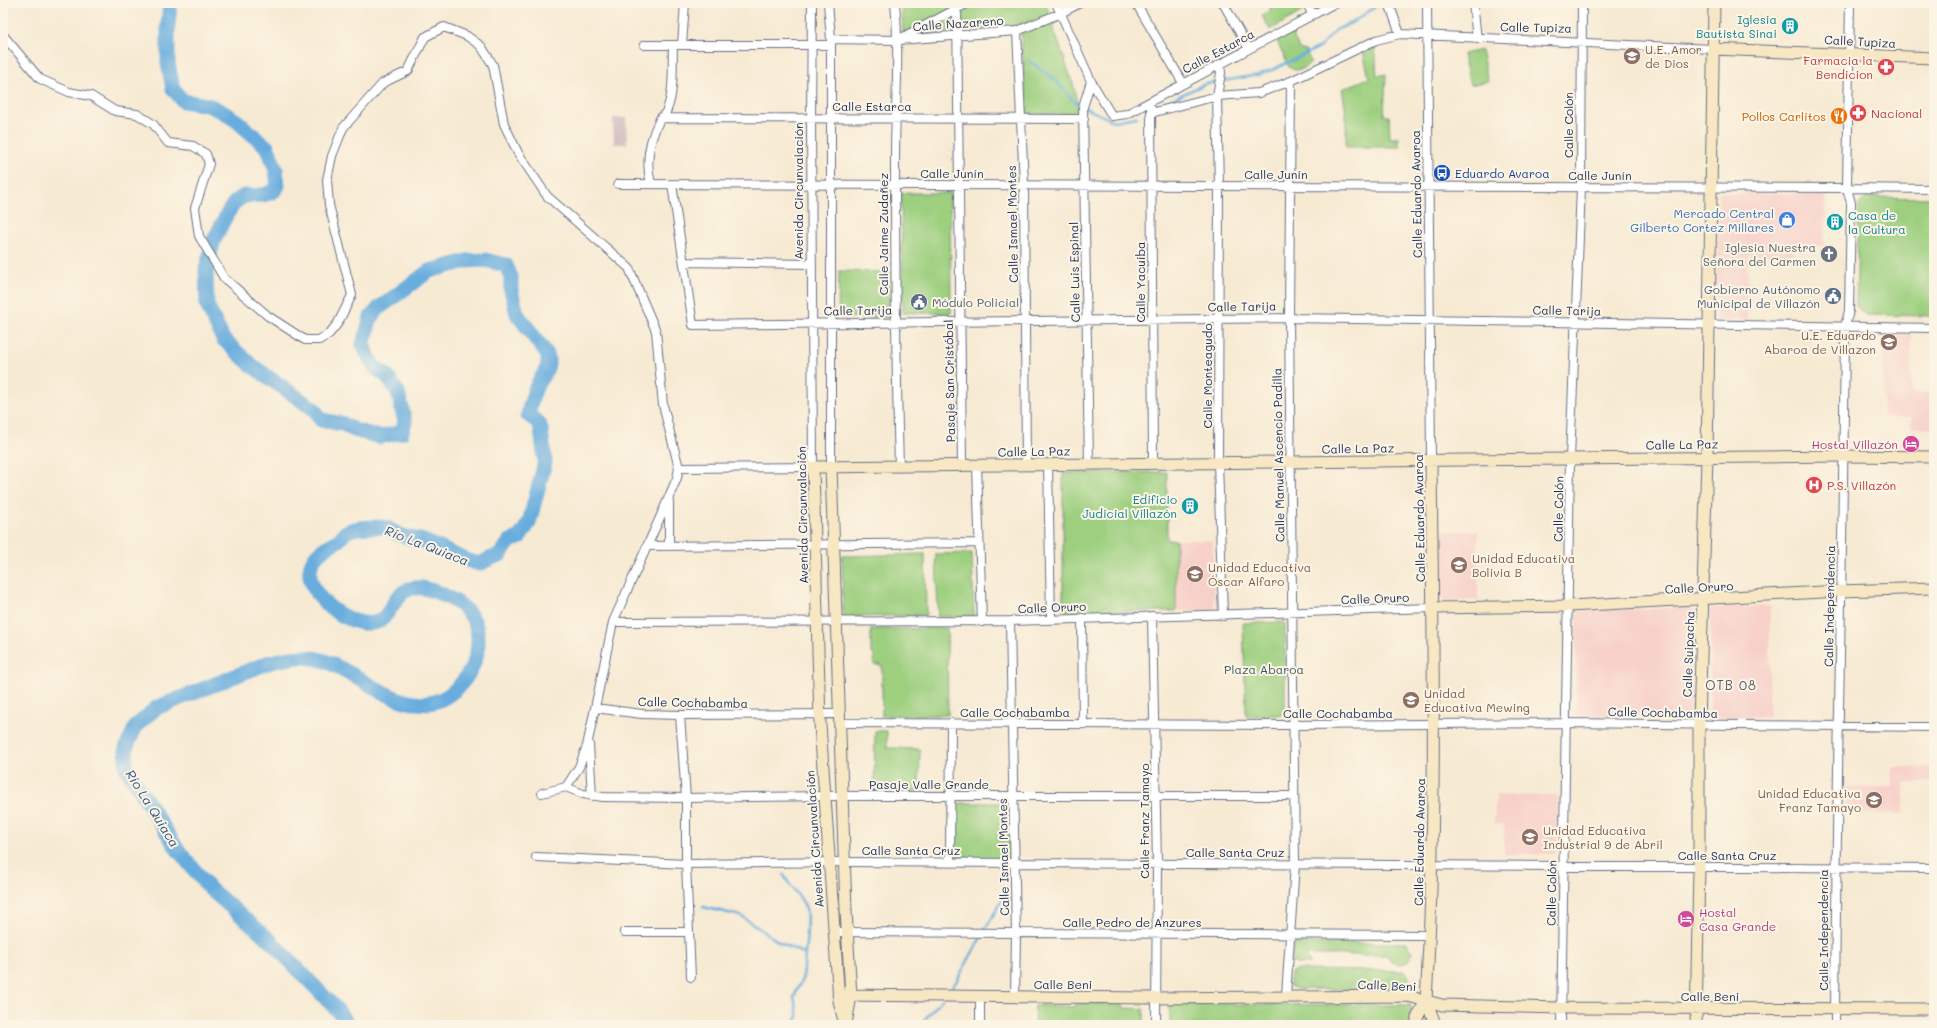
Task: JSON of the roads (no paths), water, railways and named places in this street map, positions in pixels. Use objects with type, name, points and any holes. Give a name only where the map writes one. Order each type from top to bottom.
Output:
[{"type":"street","points":[[682,45],[685,3]]},
{"type":"street","name":"Avenida Circunvalación","points":[[812,3],[811,184],[813,466],[820,714],[824,796],[838,995],[846,1025]]},
{"type":"street","name":"Avenida Circunvalación","points":[[828,3],[831,42],[832,184],[831,466],[844,862],[852,996],[846,1025]]},
{"type":"street","name":"Calle Jaime Zudañez","points":[[895,3],[898,40],[895,118],[895,322],[899,466]]},
{"type":"street","points":[[898,40],[968,3]]},
{"type":"street","points":[[1056,3],[1091,81]]},
{"type":"street","name":"Calle Nazareno","points":[[644,45],[812,46],[831,42],[898,40],[1017,31],[1061,13],[1080,3]]},
{"type":"street","points":[[1136,3],[1183,83]]},
{"type":"street","points":[[1223,3],[1249,49]]},
{"type":"street","points":[[1307,3],[1312,14]]},
{"type":"street","name":"Calle Estarca","points":[[1091,81],[1112,116],[1127,114],[1335,3]]},
{"type":"street","points":[[1389,3],[1400,34]]},
{"type":"street","name":"Calle Eduardo Avaroa","points":[[1427,3],[1434,724],[1433,865],[1426,1000],[1433,1025]]},
{"type":"street","points":[[1473,3],[1477,39]]},
{"type":"street","name":"Calle Colón","points":[[1561,1025],[1569,606],[1570,459],[1580,187],[1580,41],[1582,3]]},
{"type":"street","name":"Calle Suipacha","points":[[1696,1025],[1699,867],[1699,724],[1707,457],[1714,3]]},
{"type":"street","name":"Calle Independencia","points":[[1835,1025],[1836,868],[1840,726],[1840,591],[1844,456],[1845,326],[1849,310],[1851,203],[1847,188],[1850,3]]},
{"type":"street","name":"Pasaje San Cristóbal","points":[[957,8],[956,35],[962,465]]},
{"type":"street","points":[[3,35],[40,79],[69,92],[90,96],[115,112],[137,114],[153,124],[168,142],[194,146],[206,154],[209,164],[195,208],[198,236],[224,278],[268,316],[305,340],[318,340],[329,334],[338,323],[352,295],[329,205],[327,180],[332,156],[343,128],[383,84],[408,71],[425,37],[444,27],[467,36],[481,46],[492,65],[504,124],[518,153],[547,196],[629,268],[656,331],[663,405],[679,468],[677,478],[613,622],[588,739],[579,767],[566,787],[542,793]]},
{"type":"street","name":"Calle Ismael Montes","points":[[1017,31],[1024,185],[1026,464]]},
{"type":"street","name":"Calle Tupiza","points":[[1151,113],[1217,96],[1259,93],[1291,81],[1376,40],[1400,34],[1477,39],[1580,41],[1713,49],[1850,53],[1934,58]]},
{"type":"street","points":[[651,184],[648,174],[648,153],[660,118],[666,112],[671,90],[673,45]]},
{"type":"street","name":"Calle Monteagudo","points":[[1220,64],[1221,73],[1217,96],[1219,186],[1218,462],[1223,616]]},
{"type":"street","name":"Calle Luis Espinal","points":[[1089,464],[1083,107],[1091,81]]},
{"type":"street","name":"Calle Manuel Ascencio Padilla","points":[[1286,996],[1295,864],[1291,614],[1288,186],[1291,81]]},
{"type":"street","name":"Calle Yacuiba","points":[[1151,101],[1153,463]]},
{"type":"street","name":"Calle Estarca","points":[[660,118],[1084,119]]},
{"type":"street","name":"Calle Junín","points":[[618,184],[1934,189]]},
{"type":"street","name":"Calle Tarija","points":[[672,184],[693,325],[832,322],[1289,318],[1709,323],[1934,328]]},
{"type":"street","points":[[684,262],[812,264]]},
{"type":"street","name":"Calle La Paz","points":[[813,466],[1707,457],[1934,457]]},
{"type":"street","points":[[1048,464],[1051,619]]},
{"type":"street","points":[[977,465],[982,622]]},
{"type":"street","points":[[679,468],[813,466]]},
{"type":"street","points":[[669,494],[669,546]]},
{"type":"street","points":[[647,546],[979,542]]},
{"type":"street","name":"Calle Oruro","points":[[613,622],[982,622],[1152,616],[1223,616],[1433,608],[1569,606],[1702,600],[1840,591],[1934,588]]},
{"type":"street","name":"Calle Franz Tamayo","points":[[1152,616],[1157,864],[1156,1025]]},
{"type":"street","points":[[1082,618],[1083,724]]},
{"type":"street","name":"Calle Ismael Montes","points":[[1010,621],[1016,933],[1015,997]]},
{"type":"street","name":"Calle Cochabamba","points":[[595,708],[642,714],[680,716],[820,714],[839,718],[1013,724],[1293,725],[1567,723],[1934,727]]},
{"type":"street","points":[[680,716],[686,798],[686,864],[691,977]]},
{"type":"street","points":[[950,862],[951,723]]},
{"type":"street","points":[[588,739],[592,796]]},
{"type":"street","name":"Pasaje Valle Grande","points":[[566,787],[592,796],[686,798],[1014,795],[1294,796]]},
{"type":"street","name":"Calle Santa Cruz","points":[[536,857],[686,864],[950,862],[1934,868]]},
{"type":"street","points":[[624,932],[689,932]]},
{"type":"street","name":"Calle Pedro de Anzures","points":[[834,932],[1429,935]]},
{"type":"street","name":"Calle Beni","points":[[838,995],[1155,998],[1408,996],[1442,1005],[1561,1008],[1934,1009]]},
{"type":"street","points":[[980,997],[980,1025]]},
{"type":"street","name":"Calle Eduardo Avaroa","points":[[1417,1025],[1417,1018],[1426,1000]]},
{"type":"waterway","name":"Río La Quiaca","points":[[170,3],[168,26],[168,63],[173,89],[183,101],[208,105],[237,121],[268,148],[276,170],[278,186],[274,191],[264,195],[244,196],[235,202],[214,240],[206,269],[207,305],[223,339],[251,365],[315,410],[321,420],[343,424],[354,430],[380,437],[402,432],[405,422],[398,392],[386,375],[374,367],[363,345],[371,317],[379,308],[429,271],[467,261],[485,260],[506,265],[511,277],[511,290],[517,314],[547,354],[548,359],[546,371],[534,392],[528,415],[539,423],[545,462],[529,523],[519,538],[510,541],[500,555],[480,564],[459,557],[426,542],[399,535],[387,528],[366,527],[346,532],[339,540],[327,547],[315,557],[310,569],[311,581],[316,592],[326,603],[337,613],[363,623],[372,623],[385,617],[401,594],[414,588],[422,588],[439,593],[462,606],[469,613],[474,622],[478,636],[478,643],[474,663],[468,675],[459,686],[443,699],[426,703],[409,702],[375,688],[325,661],[304,657],[284,659],[270,662],[156,708],[136,726],[126,748],[126,768],[178,850],[210,889],[271,941],[339,1012],[348,1025]]},
{"type":"waterway","points":[[1166,102],[1205,84],[1258,75],[1274,69],[1320,47],[1336,30],[1353,22],[1381,3]]},
{"type":"waterway","points":[[1029,61],[1053,78],[1076,103],[1083,107],[1114,121],[1137,117]]},
{"type":"waterway","points":[[784,875],[804,904],[807,915],[803,977],[794,997],[798,1017],[793,1025]]},
{"type":"waterway","points":[[948,992],[956,982],[1004,896]]},
{"type":"waterway","points":[[703,907],[741,916],[779,942],[805,954]]},
{"type":"waterway","points":[[920,1025],[942,999]]},
{"type":"place","name":"Iglesia Bautista Sinai","points":[[1790,26]]},
{"type":"place","name":"U.E. Amor de Dios","points":[[1632,56]]},
{"type":"place","name":"Farmacia la Bendicion","points":[[1886,67]]},
{"type":"place","name":"Nacional","points":[[1858,113]]},
{"type":"place","name":"Pollos Carlitos","points":[[1839,116]]},
{"type":"place","name":"Eduardo Avaroa","points":[[1442,173]]},
{"type":"place","name":"Mercado Central Gilberto Cortez Millares","points":[[1787,220]]},
{"type":"place","name":"Casa de la Cultura","points":[[1835,222]]},
{"type":"place","name":"Iglesia Nuestra Señora del Carmen","points":[[1829,254]]},
{"type":"place","name":"Gobierno Autónomo Municipal de Villazón","points":[[1833,296]]},
{"type":"place","name":"Módulo Policial","points":[[919,302]]},
{"type":"place","name":"U.E. Eduardo Abaroa de Villazon","points":[[1889,342]]},
{"type":"place","name":"Hostal Villazón","points":[[1911,444]]},
{"type":"place","name":"P.S. Villazón","points":[[1814,485]]},
{"type":"place","name":"Edificio Judicial Villazón","points":[[1190,506]]},
{"type":"place","name":"Unidad Educativa Bolivia B","points":[[1459,565]]},
{"type":"place","name":"Unidad Educativa Óscar Alfaro","points":[[1195,574]]},
{"type":"place","name":"Unidad Educativa Mewing","points":[[1411,700]]},
{"type":"place","name":"Unidad Educativa Franz Tamayo","points":[[1874,800]]},
{"type":"place","name":"Unidad Educativa Industrial 9 de Abril","points":[[1530,837]]},
{"type":"place","name":"Hostal Casa Grande","points":[[1686,919]]},
{"type":"district","name":"OTB 08","points":[[1731,684]]},
{"type":"park label","name":"Plaza Abaroa","points":[[1264,669]]}]
